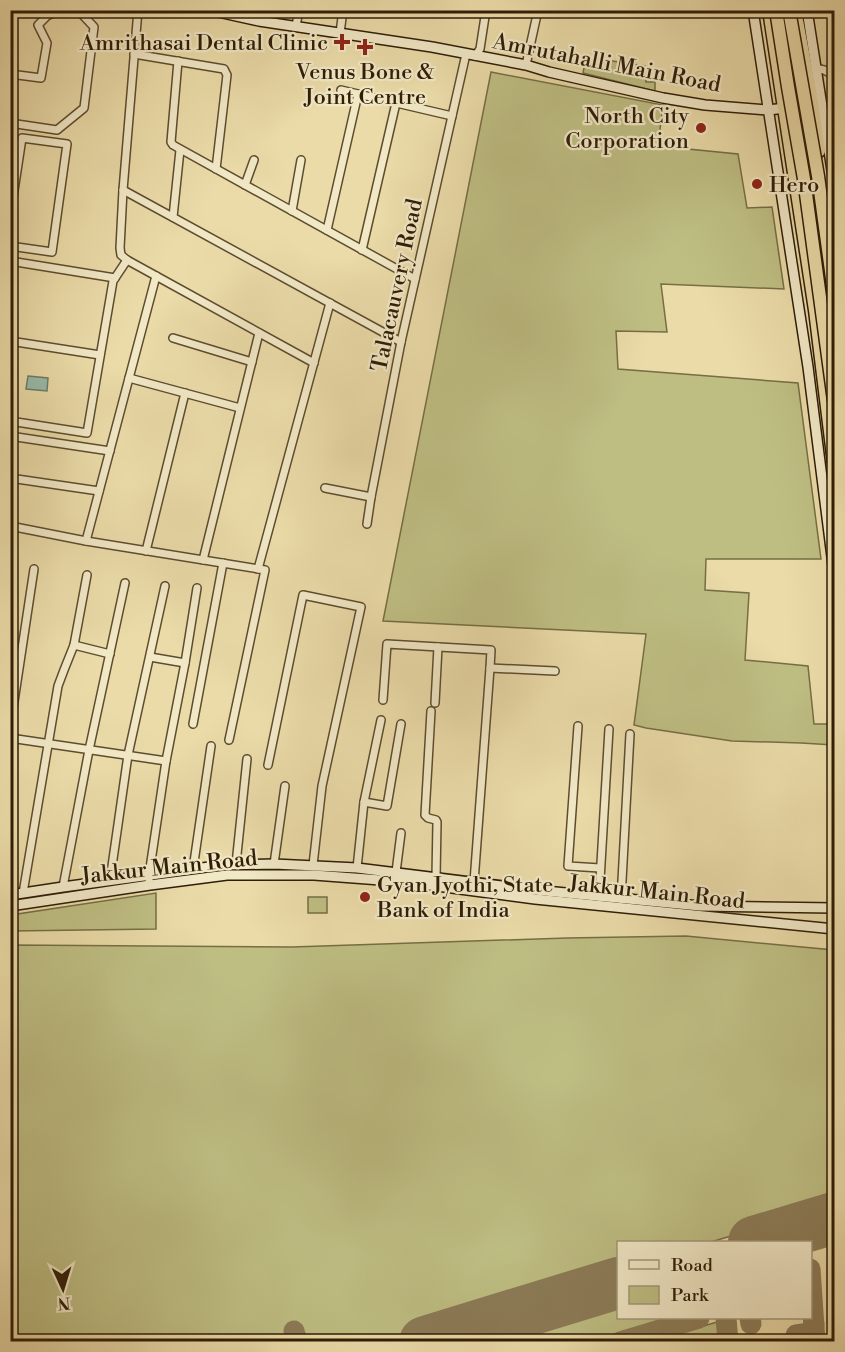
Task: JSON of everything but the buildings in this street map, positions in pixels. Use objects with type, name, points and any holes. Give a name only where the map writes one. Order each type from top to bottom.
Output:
[{"type":"highway","points":[[769,10],[823,364],[834,464]]},
{"type":"highway","points":[[776,10],[804,179],[834,401]]},
{"type":"highway","points":[[789,10],[818,176],[834,293]]},
{"type":"highway","points":[[795,10],[833,228],[834,251]]},
{"type":"main road","name":"Amrutahalli Main Road","points":[[209,10],[260,16],[296,26],[526,65],[663,98],[705,105],[768,110],[813,105]]},
{"type":"main road","points":[[753,10],[808,366],[834,573]]},
{"type":"main road","points":[[807,10],[815,68],[830,122],[834,183]]},
{"type":"main road","name":"Jakkur Main Road","points":[[10,906],[149,880],[193,869],[236,864],[313,865],[396,872],[408,878],[545,900],[834,929]]},
{"type":"main road","name":"Jakkur Main Road","points":[[10,895],[110,880],[237,875],[314,875],[435,877],[600,897],[707,906],[834,908]]},
{"type":"street","points":[[10,74],[41,78],[47,43],[38,25],[58,10]]},
{"type":"street","points":[[10,123],[57,130],[84,108],[94,27],[78,10]]},
{"type":"street","points":[[138,10],[123,190],[121,255],[314,363]]},
{"type":"street","points":[[296,26],[299,10]]},
{"type":"street","points":[[340,33],[343,10]]},
{"type":"street","name":"Talacauvery Road","points":[[367,524],[370,497],[401,342],[452,116],[470,55],[480,49],[486,10]]},
{"type":"street","points":[[526,65],[538,10]]},
{"type":"street","points":[[134,54],[224,69],[227,73],[216,169]]},
{"type":"street","points":[[178,61],[171,142],[174,147],[415,279]]},
{"type":"street","points":[[815,68],[834,75]]},
{"type":"street","points":[[341,90],[452,116]]},
{"type":"street","points":[[327,230],[358,94]]},
{"type":"street","points":[[362,250],[396,103]]},
{"type":"street","points":[[10,217],[22,138],[67,144],[52,252],[10,246]]},
{"type":"street","points":[[173,217],[180,150]]},
{"type":"street","points":[[245,185],[254,160]]},
{"type":"street","points":[[292,211],[301,160]]},
{"type":"street","points":[[123,190],[401,342]]},
{"type":"street","points":[[10,421],[87,433],[112,281],[127,260]]},
{"type":"street","points":[[10,261],[115,278]]},
{"type":"street","points":[[86,541],[156,276]]},
{"type":"street","points":[[258,569],[330,303]]},
{"type":"street","points":[[203,560],[259,333]]},
{"type":"street","points":[[173,338],[252,362]]},
{"type":"street","points":[[10,341],[100,355]]},
{"type":"street","points":[[129,378],[240,408]]},
{"type":"street","points":[[146,551],[185,393]]},
{"type":"street","points":[[31,439],[34,424]]},
{"type":"street","points":[[10,436],[110,451]]},
{"type":"street","points":[[10,478],[99,491]]},
{"type":"street","points":[[325,488],[370,497]]},
{"type":"street","points":[[10,526],[86,541],[265,570],[229,740]]},
{"type":"street","points":[[193,724],[223,563]]},
{"type":"street","points":[[10,728],[34,569]]},
{"type":"street","points":[[23,893],[58,686],[74,645],[87,575]]},
{"type":"street","points":[[63,887],[89,750],[125,584]]},
{"type":"street","points":[[110,880],[128,755],[165,586]]},
{"type":"street","points":[[149,880],[166,761],[197,588]]},
{"type":"street","points":[[268,765],[303,595],[361,607],[322,786],[313,865]]},
{"type":"street","points":[[383,700],[387,644],[491,650],[474,882]]},
{"type":"street","points":[[74,645],[110,654]]},
{"type":"street","points":[[435,703],[438,647]]},
{"type":"street","points":[[150,657],[185,663]]},
{"type":"street","points":[[490,668],[555,671]]},
{"type":"street","points":[[431,711],[425,815],[436,820],[438,825],[435,877]]},
{"type":"street","points":[[357,868],[364,802],[381,720]]},
{"type":"street","points":[[364,802],[387,806],[401,724]]},
{"type":"street","points":[[578,726],[568,866],[600,868]]},
{"type":"street","points":[[600,897],[609,729]]},
{"type":"street","points":[[621,899],[630,734]]},
{"type":"street","points":[[10,738],[166,761]]},
{"type":"street","points":[[193,869],[211,746]]},
{"type":"street","points":[[236,864],[247,759]]},
{"type":"street","points":[[274,864],[285,786]]},
{"type":"street","points":[[396,872],[401,833]]},
{"type":"green space","points":[[586,57],[645,66],[646,82],[655,82],[655,91],[583,73]]},
{"type":"green space","points":[[491,72],[663,105],[658,146],[738,154],[747,208],[772,207],[784,289],[661,284],[667,332],[616,331],[618,369],[798,383],[821,559],[706,559],[705,590],[749,593],[745,660],[808,666],[814,724],[834,724],[834,745],[732,741],[634,725],[646,634],[383,621]]},
{"type":"green space","points":[[156,893],[156,929],[11,931],[11,915]]},
{"type":"green space","points":[[308,897],[327,897],[327,913],[308,913]]},
{"type":"green space","points":[[686,936],[834,950],[834,1205],[714,1241],[617,1241],[617,1271],[385,1341],[307,1341],[302,1328],[286,1333],[288,1342],[11,1341],[11,945],[292,947]]},
{"type":"green space","points":[[617,1296],[617,1319],[667,1319],[590,1341],[469,1341]]},
{"type":"green space","points":[[717,1322],[723,1328],[724,1341],[652,1341]]},
{"type":"shaded area","points":[[28,376],[48,378],[47,391],[26,389]]},
{"type":"taxiway","points":[[795,1230],[801,1230],[806,1241]]},
{"type":"taxiway","points":[[812,1298],[815,1342]]},
{"type":"taxiway","points":[[620,1342],[696,1319]]},
{"type":"taxiway","points":[[726,1319],[728,1342]]},
{"type":"taxiway","points":[[750,1319],[751,1324]]},
{"type":"taxiway","points":[[796,1335],[810,1333],[814,1324]]},
{"type":"taxiway","points":[[294,1331],[297,1342]]},
{"type":"runway","points":[[757,1241],[834,1218]]},
{"type":"runway","points":[[425,1342],[617,1283]]},
{"type":"railway","points":[[761,10],[762,16]]},
{"type":"place","name":"Amrithasai Dental Clinic","points":[[342,42]]},
{"type":"place","name":"Venus Bone & Joint Centre","points":[[365,47]]},
{"type":"place","name":"North City Corporation","points":[[701,128]]},
{"type":"place","name":"Hero","points":[[757,184]]},
{"type":"place","name":"Gyan Jyothi, State Bank of India","points":[[365,897]]}]
